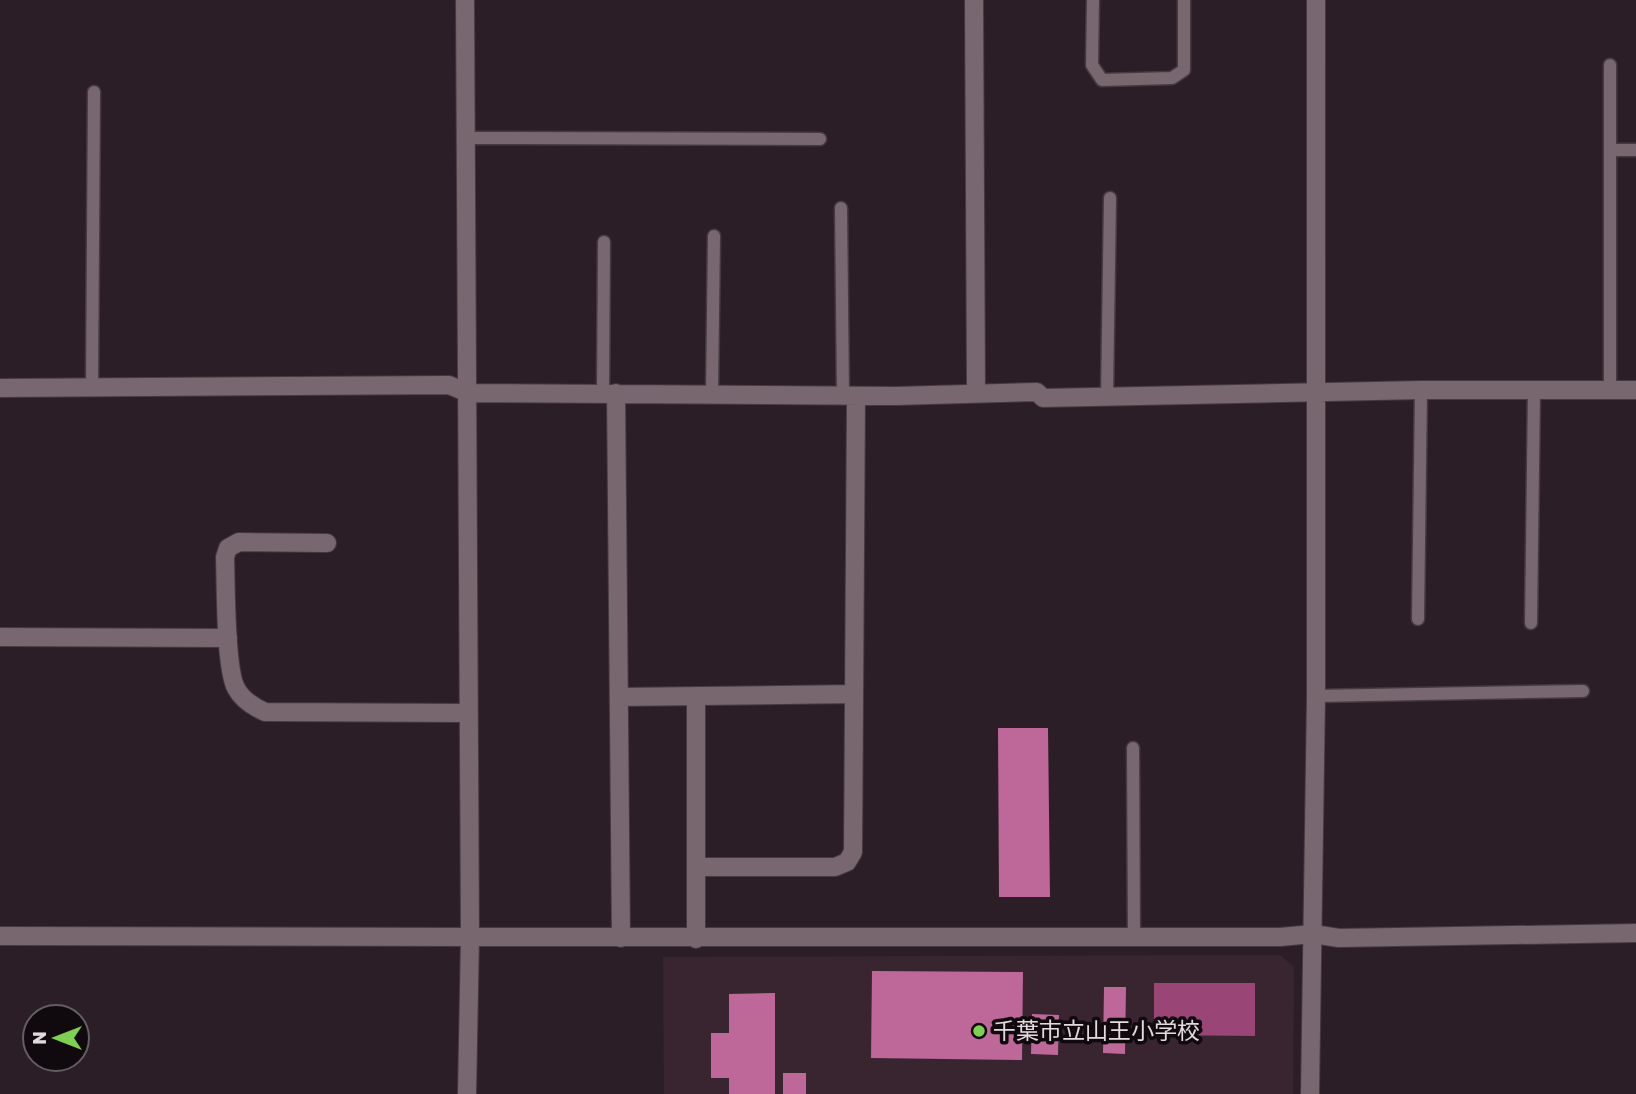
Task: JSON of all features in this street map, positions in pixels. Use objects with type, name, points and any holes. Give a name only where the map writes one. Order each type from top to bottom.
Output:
[{"type":"street","points":[[465,0],[470,937],[467,1094]]},
{"type":"street","points":[[974,0],[976,392]]},
{"type":"street","points":[[1310,1094],[1316,696],[1316,0]]},
{"type":"street","points":[[0,388],[449,385],[468,393],[850,396],[1037,392],[1043,398],[1421,390],[1636,390]]},
{"type":"street","points":[[609,393],[619,697],[621,938]]},
{"type":"street","points":[[697,867],[835,867],[847,862],[853,852],[850,396]]},
{"type":"street","points":[[327,543],[239,542],[228,548],[225,556],[228,638],[235,687],[250,705],[265,712],[468,713]]},
{"type":"street","points":[[0,637],[228,638]]},
{"type":"street","points":[[619,697],[853,694]]},
{"type":"street","points":[[696,696],[696,939]]},
{"type":"street","points":[[0,936],[696,939],[1134,938],[1313,934],[1339,939],[1636,933]]},
{"type":"lane","points":[[1093,0],[1092,65],[1102,80],[1172,78],[1184,70],[1184,0]]},
{"type":"lane","points":[[1610,65],[1611,390]]},
{"type":"lane","points":[[92,387],[94,92]]},
{"type":"lane","points":[[466,138],[820,139]]},
{"type":"lane","points":[[1610,150],[1636,150]]},
{"type":"lane","points":[[1107,397],[1110,198]]},
{"type":"lane","points":[[841,208],[850,396]]},
{"type":"lane","points":[[712,394],[714,236]]},
{"type":"lane","points":[[604,242],[609,393]]},
{"type":"lane","points":[[1419,619],[1421,390]]},
{"type":"lane","points":[[1531,623],[1534,390]]},
{"type":"lane","points":[[1316,696],[1583,691]]},
{"type":"lane","points":[[1133,748],[1134,938]]},
{"type":"shaded area","name":"千葉市立山王小学校","points":[[1280,955],[1294,967],[1293,1094],[664,1094],[663,957]]},
{"type":"shaded area","points":[[1154,983],[1255,983],[1255,1036],[1154,1035]]},
{"type":"building","points":[[998,728],[1048,728],[1050,897],[999,897]]},
{"type":"building","points":[[872,971],[1023,972],[1022,1060],[871,1058]]},
{"type":"building","points":[[1104,987],[1126,987],[1125,1054],[1103,1053]]},
{"type":"building","points":[[775,993],[775,1094],[729,1094],[729,1078],[711,1078],[711,1033],[729,1033],[729,994]]},
{"type":"building","points":[[1032,1014],[1059,1015],[1058,1055],[1031,1054]]},
{"type":"building","points":[[783,1073],[806,1073],[806,1094],[783,1094]]},
{"type":"place","name":"千葉市立山王小学校","points":[[979,1031]]}]
